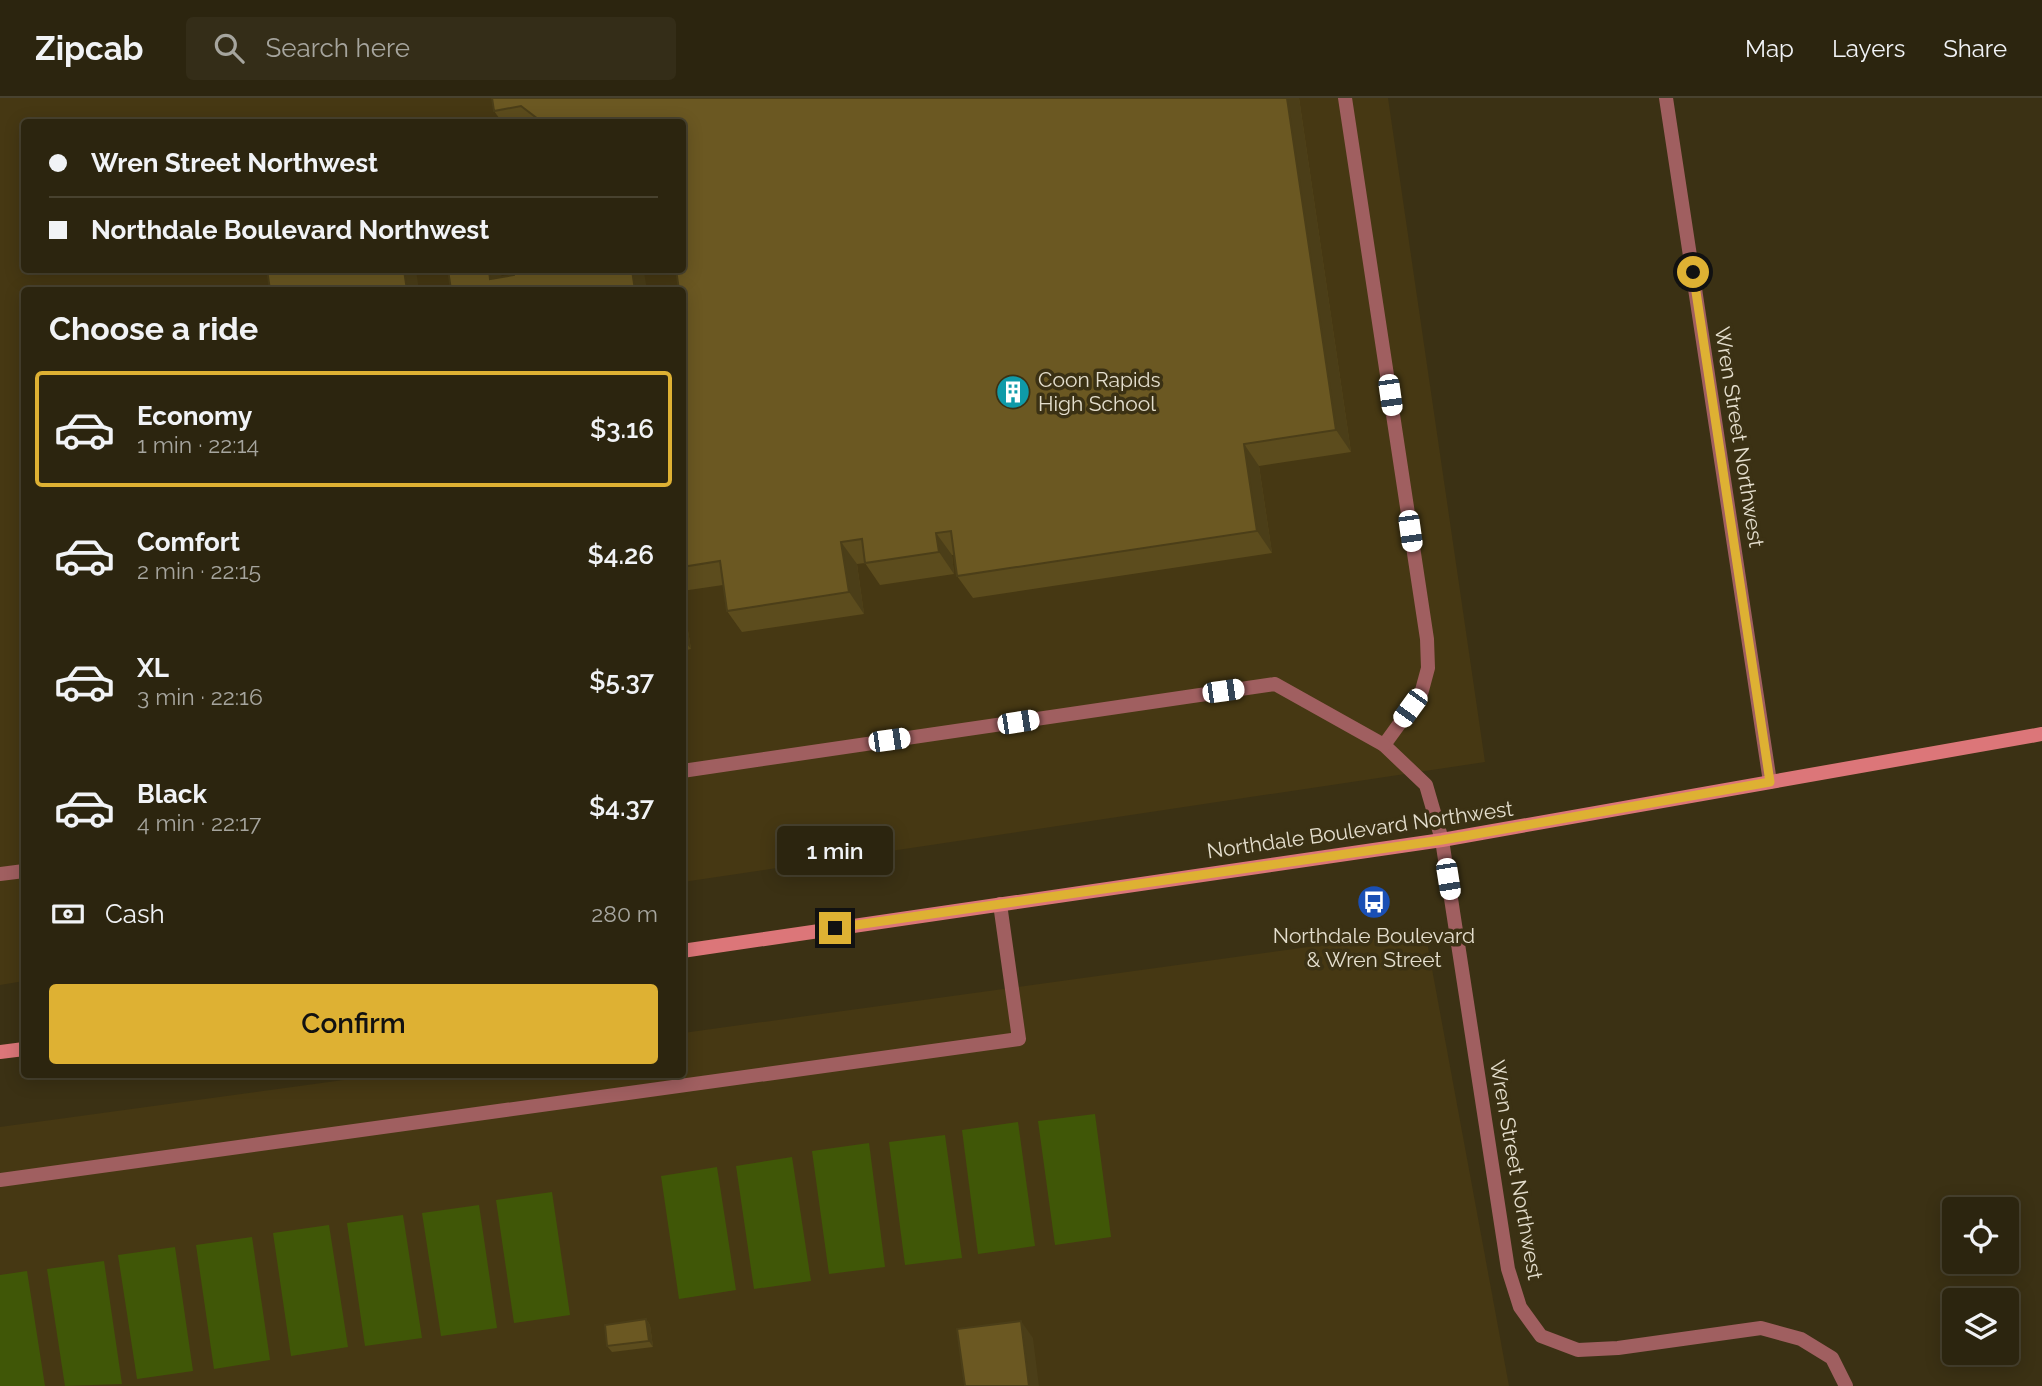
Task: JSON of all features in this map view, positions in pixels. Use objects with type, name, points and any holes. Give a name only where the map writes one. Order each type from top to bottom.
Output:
[{"type":"street","points":[[1345,98],[1427,639],[1427,668],[1420,694],[1384,745]]},
{"type":"street","name":"Wren Street Northwest","points":[[1666,98],[1770,782]]},
{"type":"street","name":"Wren Street Northwest","points":[[686,770],[1275,684],[1384,745],[1426,785],[1442,840],[1508,1269],[1520,1307],[1541,1336],[1578,1350],[1618,1348],[1761,1328],[1801,1339],[1832,1358],[1846,1386]]},
{"type":"street","name":"Northdale Boulevard Northwest","points":[[686,950],[1442,840],[2042,734]]},
{"type":"street","points":[[0,874],[21,871]]},
{"type":"street","points":[[0,1180],[1019,1039],[1000,904]]},
{"type":"street","points":[[0,1052],[21,1049]]},
{"type":"shaded area","points":[[0,98],[1388,98],[1485,762],[686,882],[686,287],[21,287],[21,982],[0,985]]},
{"type":"shaded area","points":[[1425,931],[1509,1386],[0,1386],[0,1127],[358,1078],[686,1078],[686,1033]]},
{"type":"green space","points":[[1095,1114],[1111,1237],[1055,1245],[1038,1121]]},
{"type":"green space","points":[[1018,1122],[1035,1246],[978,1254],[962,1130]]},
{"type":"green space","points":[[945,1135],[962,1258],[905,1265],[889,1142]]},
{"type":"green space","points":[[869,1143],[885,1267],[829,1274],[812,1151]]},
{"type":"green space","points":[[792,1157],[811,1281],[754,1289],[736,1166]]},
{"type":"green space","points":[[717,1167],[736,1290],[679,1299],[661,1176]]},
{"type":"green space","points":[[552,1192],[570,1315],[514,1323],[496,1200]]},
{"type":"green space","points":[[479,1205],[497,1328],[441,1336],[422,1213]]},
{"type":"green space","points":[[403,1215],[422,1338],[365,1346],[347,1223]]},
{"type":"green space","points":[[329,1225],[348,1347],[291,1356],[273,1233]]},
{"type":"green space","points":[[252,1237],[270,1360],[214,1369],[196,1245]]},
{"type":"green space","points":[[175,1247],[193,1371],[137,1379],[118,1255]]},
{"type":"green space","points":[[104,1261],[122,1384],[65,1386],[47,1269]]},
{"type":"green space","points":[[27,1271],[45,1386],[0,1386],[0,1275]]},
{"type":"building","name":"Coon Rapids High School","points":[[492,98],[1287,98],[1336,430],[1244,444],[1257,531],[957,576],[951,531],[936,533],[939,552],[865,563],[862,539],[841,542],[849,592],[727,611],[720,561],[686,566],[686,287],[679,287],[676,273],[686,273],[686,119],[538,119],[521,106],[494,111]]},
{"type":"building","points":[[267,273],[404,273],[407,287],[270,287]]},
{"type":"building","points":[[448,273],[489,273],[490,279],[514,273],[632,273],[635,287],[451,287]]},
{"type":"building","points":[[646,1319],[649,1341],[607,1346],[605,1325]]},
{"type":"building","points":[[1021,1321],[1029,1386],[965,1386],[957,1329]]},
{"type":"place","name":"Coon Rapids High School","points":[[1013,392]]},
{"type":"place","name":"Northdale Boulevard & Wren Street","points":[[1374,902]]},
{"type":"route","points":[[835,928],[1442,840],[1770,782],[1693,272]]}]
